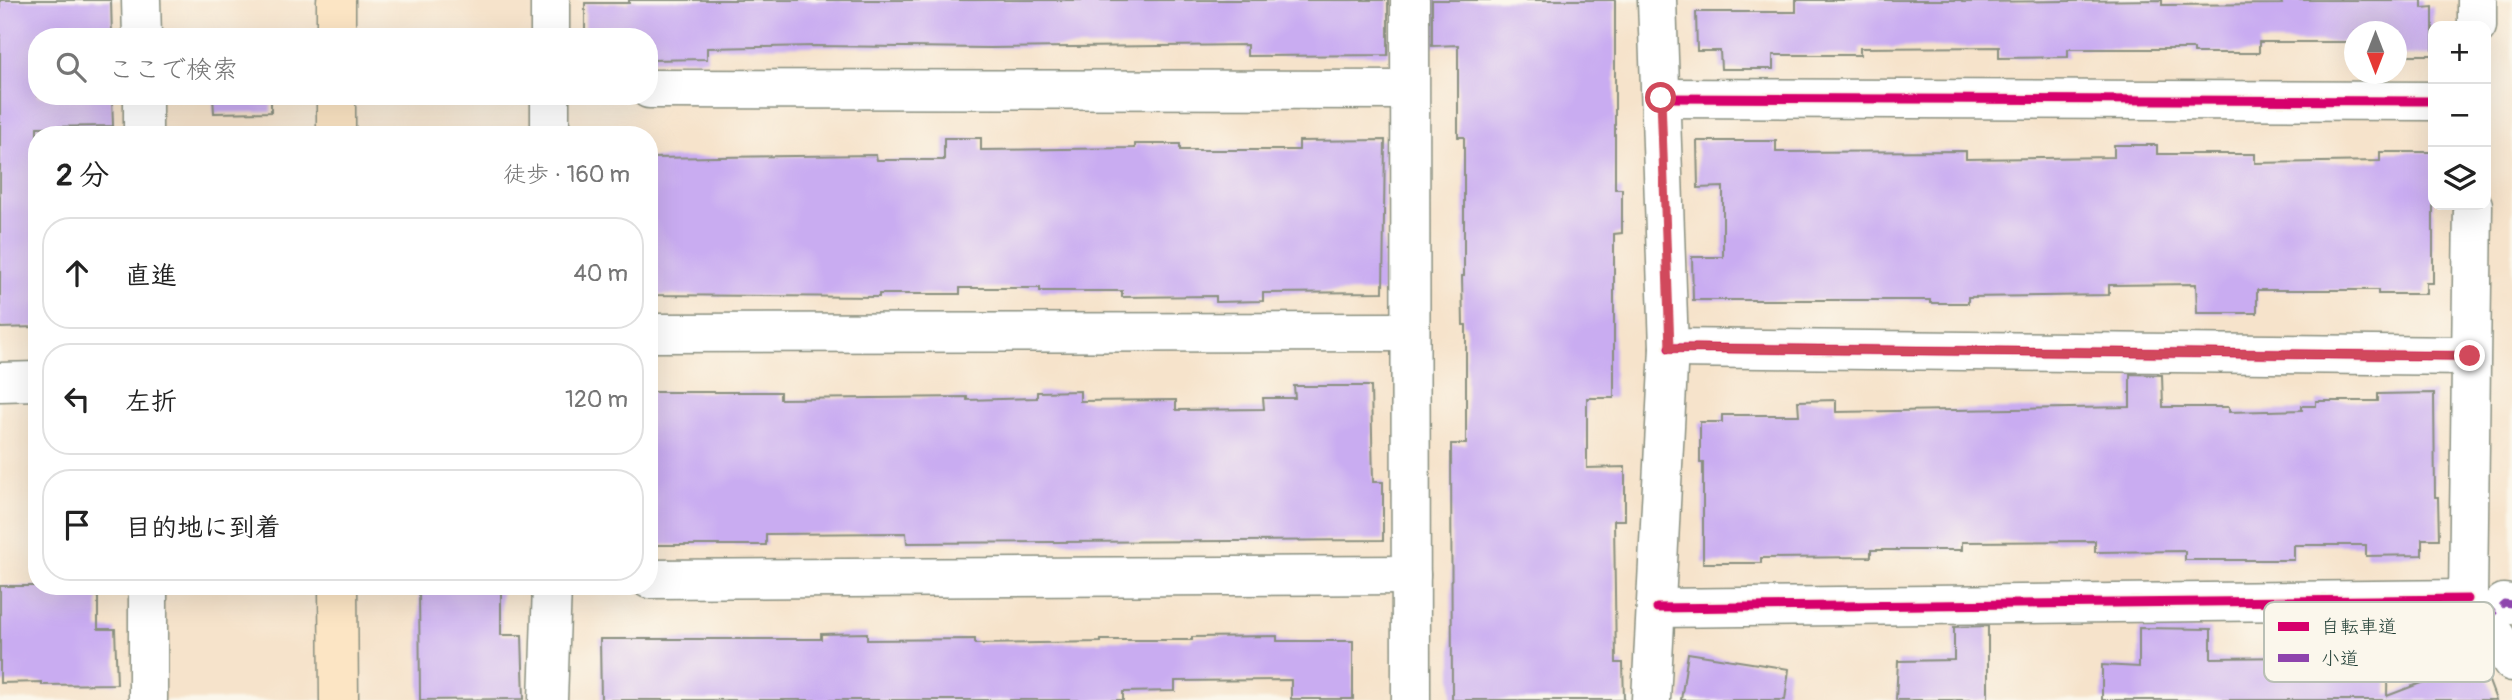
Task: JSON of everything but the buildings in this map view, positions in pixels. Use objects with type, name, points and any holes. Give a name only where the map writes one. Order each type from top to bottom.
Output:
[{"type":"street","points":[[141,0],[142,28]]},
{"type":"street","points":[[336,0],[336,28]]},
{"type":"street","points":[[550,0],[550,28]]},
{"type":"street","points":[[1410,0],[1411,700]]},
{"type":"street","points":[[1651,700],[1670,348],[1657,0]]},
{"type":"street","points":[[2477,0],[2477,21]]},
{"type":"street","points":[[658,89],[1409,90]]},
{"type":"street","points":[[1661,98],[2428,101]]},
{"type":"street","points":[[143,105],[143,126]]},
{"type":"street","points":[[336,105],[336,126]]},
{"type":"street","points":[[550,105],[550,126]]},
{"type":"street","points":[[2473,210],[2470,356],[2488,602]]},
{"type":"street","points":[[658,333],[1410,332]]},
{"type":"street","points":[[1670,348],[2470,356]]},
{"type":"street","points":[[0,382],[28,381]]},
{"type":"street","points":[[658,579],[1411,575]]},
{"type":"street","points":[[148,595],[148,700]]},
{"type":"street","points":[[338,595],[339,700]]},
{"type":"street","points":[[548,700],[552,595]]},
{"type":"street","points":[[1657,608],[2264,607]]},
{"type":"street","points":[[2494,621],[2512,662]]},
{"type":"marked path","points":[[2494,612],[2504,603],[2512,604]]},
{"type":"cycle path","points":[[1661,98],[2428,101]]},
{"type":"cycle path","points":[[1669,348],[2470,356]]},
{"type":"cycle path","points":[[1657,608],[2468,599]]},
{"type":"route","points":[[1661,98],[1670,348],[2470,356]]}]
